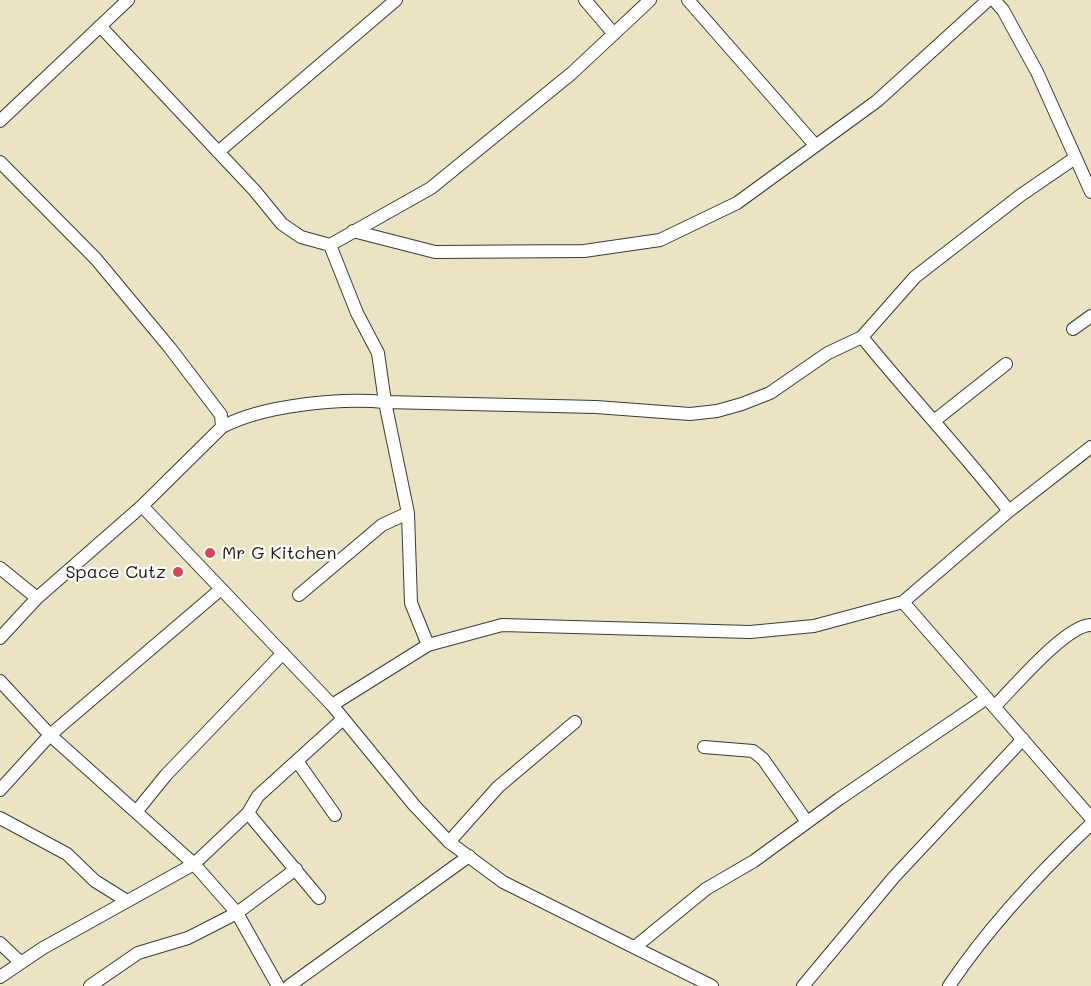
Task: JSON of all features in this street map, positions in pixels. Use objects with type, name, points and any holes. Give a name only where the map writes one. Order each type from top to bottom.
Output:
[{"type":"street","points":[[0,121],[128,0]]},
{"type":"street","points":[[218,152],[396,0]]},
{"type":"street","points":[[585,0],[614,33]]},
{"type":"street","points":[[100,26],[218,152],[282,225],[302,237],[330,244],[431,188],[572,73],[650,0]]},
{"type":"street","points":[[688,0],[815,146]]},
{"type":"street","points":[[353,231],[435,252],[585,251],[660,240],[738,203],[877,101],[988,0]]},
{"type":"street","points":[[994,0],[1003,10],[1038,72],[1091,192]]},
{"type":"street","points":[[0,638],[37,598],[142,506],[222,427],[242,416],[340,400],[596,407],[690,414],[717,411],[770,393],[828,353],[862,337],[915,277],[1021,195],[1075,158]]},
{"type":"street","points":[[0,162],[96,259],[212,400],[221,415],[222,427]]},
{"type":"street","points":[[330,244],[353,303],[378,353],[385,402],[408,513],[411,603],[428,645]]},
{"type":"street","points":[[1073,329],[1091,316]]},
{"type":"street","points":[[862,337],[959,447],[1009,511]]},
{"type":"street","points":[[934,421],[1006,364]]},
{"type":"street","points":[[332,705],[428,645],[502,625],[750,632],[814,626],[903,602],[1009,511],[1091,447]]},
{"type":"street","points":[[142,506],[332,705],[449,842],[503,882],[712,986]]},
{"type":"street","points":[[299,596],[382,525],[408,513]]},
{"type":"street","points":[[0,568],[37,598]]},
{"type":"street","points":[[0,790],[50,735],[221,589]]},
{"type":"street","points":[[903,602],[1091,818]]},
{"type":"street","points":[[634,946],[706,889],[754,861],[807,822],[991,702],[1065,637],[1080,626],[1091,625]]},
{"type":"street","points":[[136,812],[172,768],[283,653]]},
{"type":"street","points":[[0,681],[50,735],[194,864],[237,913],[278,986]]},
{"type":"street","points":[[0,977],[194,864],[248,813],[258,796],[343,719]]},
{"type":"street","points":[[449,842],[498,787],[575,722]]},
{"type":"street","points":[[803,986],[894,877],[1023,739]]},
{"type":"street","points":[[704,747],[753,751],[763,759],[807,822]]},
{"type":"street","points":[[297,761],[335,815]]},
{"type":"street","points":[[248,813],[319,898]]},
{"type":"street","points":[[0,818],[67,854],[95,881],[127,901]]},
{"type":"street","points":[[949,986],[968,958],[1033,879],[1091,824]]},
{"type":"street","points":[[289,986],[468,856]]},
{"type":"street","points":[[90,986],[138,952],[188,938],[237,913],[296,869]]},
{"type":"street","points":[[0,943],[21,963]]},
{"type":"place","name":"Mr G Kitchen","points":[[210,553]]},
{"type":"place","name":"Space Cutz","points":[[178,572]]}]
